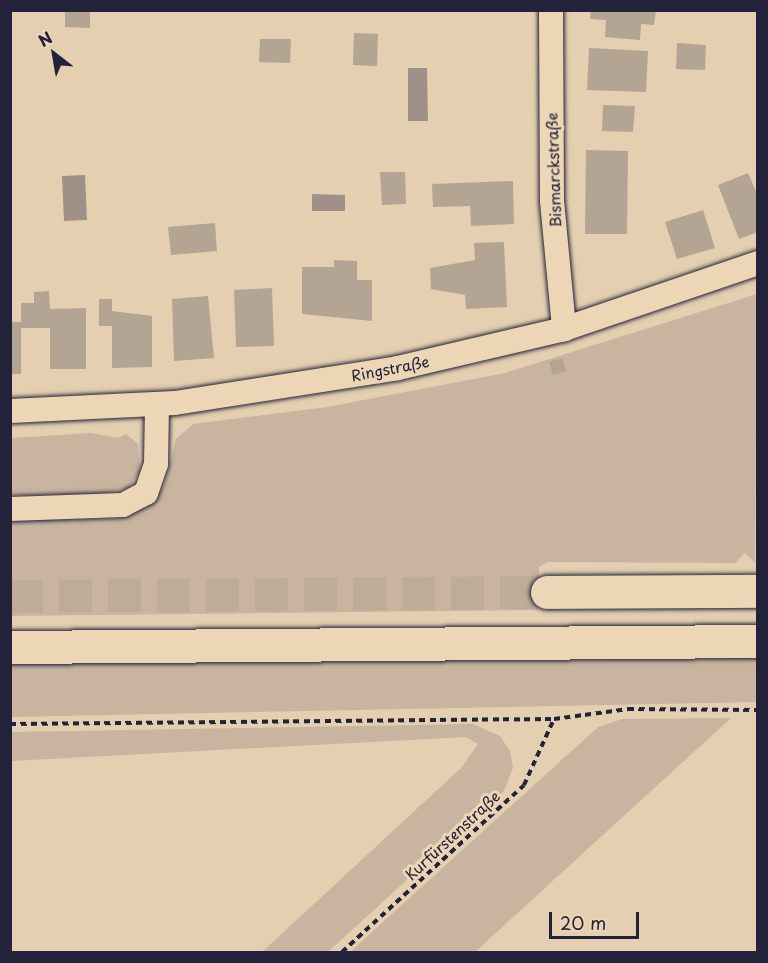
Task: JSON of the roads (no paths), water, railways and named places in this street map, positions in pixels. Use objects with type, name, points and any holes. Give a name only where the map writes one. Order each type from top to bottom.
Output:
[{"type":"highway","points":[[547,592],[758,591]]},
{"type":"highway","points":[[10,647],[758,641]]},
{"type":"street","name":"Bismarckstraße","points":[[551,10],[552,201],[564,329]]},
{"type":"street","name":"Ringstraße","points":[[10,411],[157,404],[398,368],[564,329],[758,263]]},
{"type":"street","points":[[10,509],[113,506],[146,493],[156,464],[157,404]]},
{"type":"tunnel","points":[[10,596],[547,592]]}]
